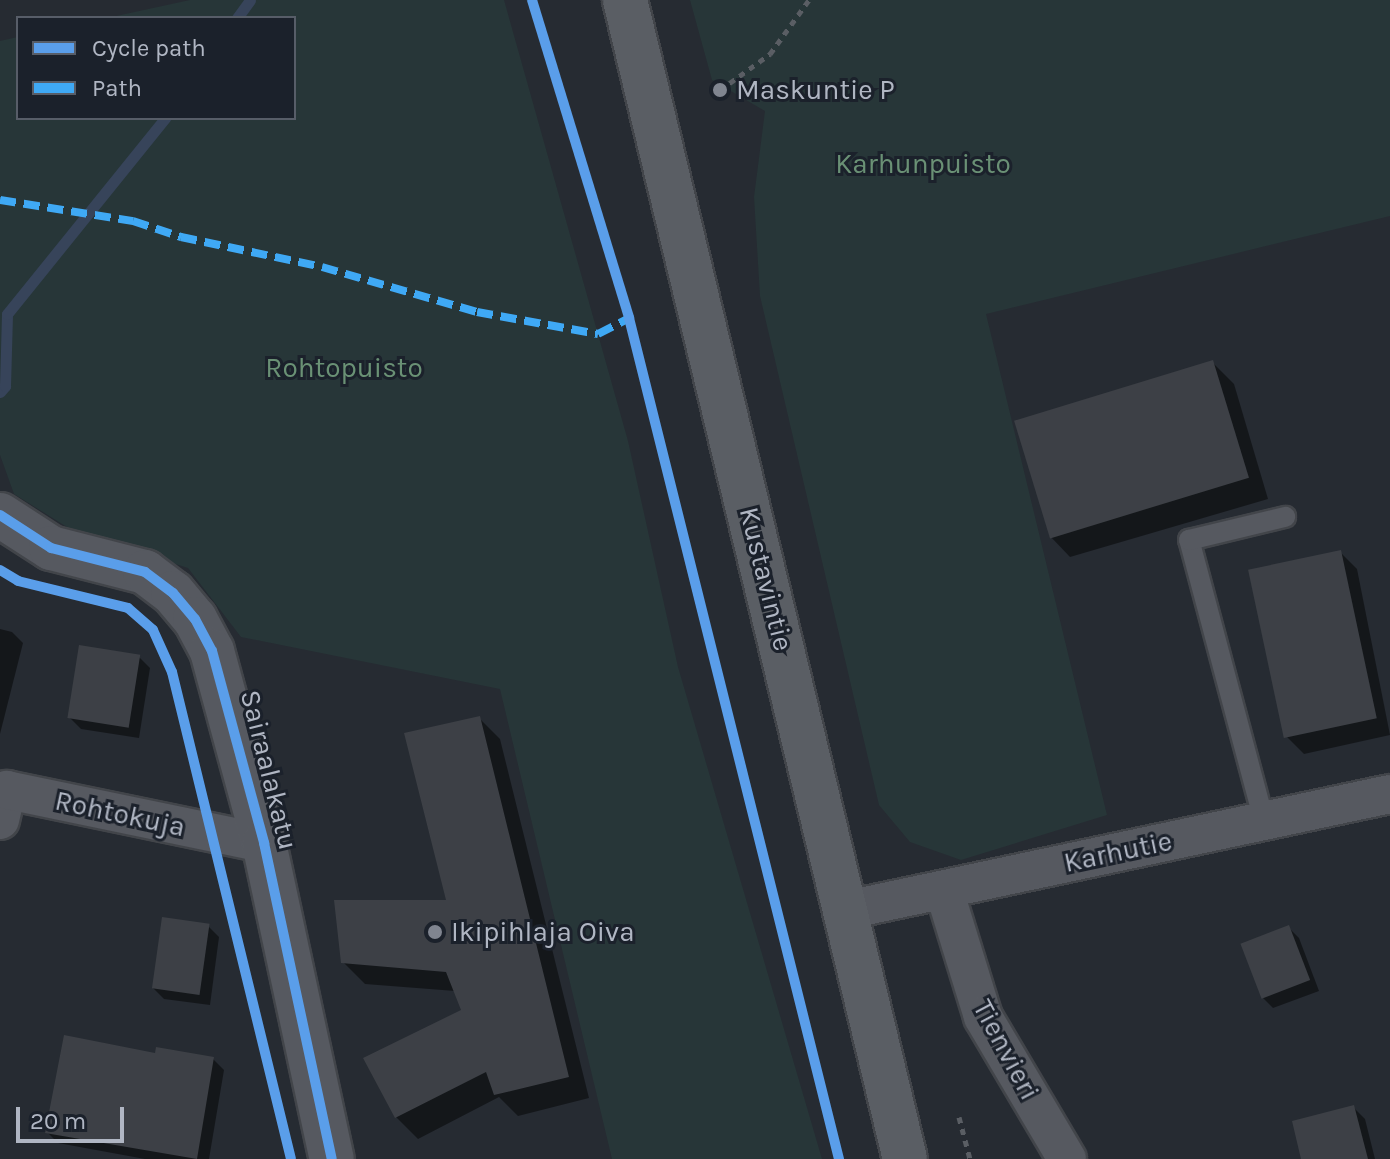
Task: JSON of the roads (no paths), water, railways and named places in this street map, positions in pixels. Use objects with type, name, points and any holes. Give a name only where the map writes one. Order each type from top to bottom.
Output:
[{"type":"main road","name":"Kustavintie","points":[[625,0],[905,1159]]},
{"type":"street","name":"Sairaalakatu","points":[[0,515],[25,535],[51,548],[145,572],[180,601],[212,651],[264,843],[332,1159]]},
{"type":"street","name":"Rohtokuja","points":[[0,820],[7,790],[264,843]]},
{"type":"street","name":"Karhutie","points":[[847,910],[1390,794]]},
{"type":"street","name":"Tienvieri","points":[[944,890],[983,1017],[1067,1159]]},
{"type":"lane","points":[[1264,821],[1189,540],[1285,517]]},
{"type":"waterway","points":[[238,16],[250,0]]},
{"type":"waterway","points":[[0,392],[5,386],[7,314],[163,120]]},
{"type":"place","name":"Maskuntie P","points":[[720,90]]},
{"type":"place","name":"Ikipihlaja Oiva","points":[[435,932]]},
{"type":"park label","name":"Karhunpuisto","points":[[923,164]]},
{"type":"park label","name":"Rohtopuisto","points":[[344,368]]}]
